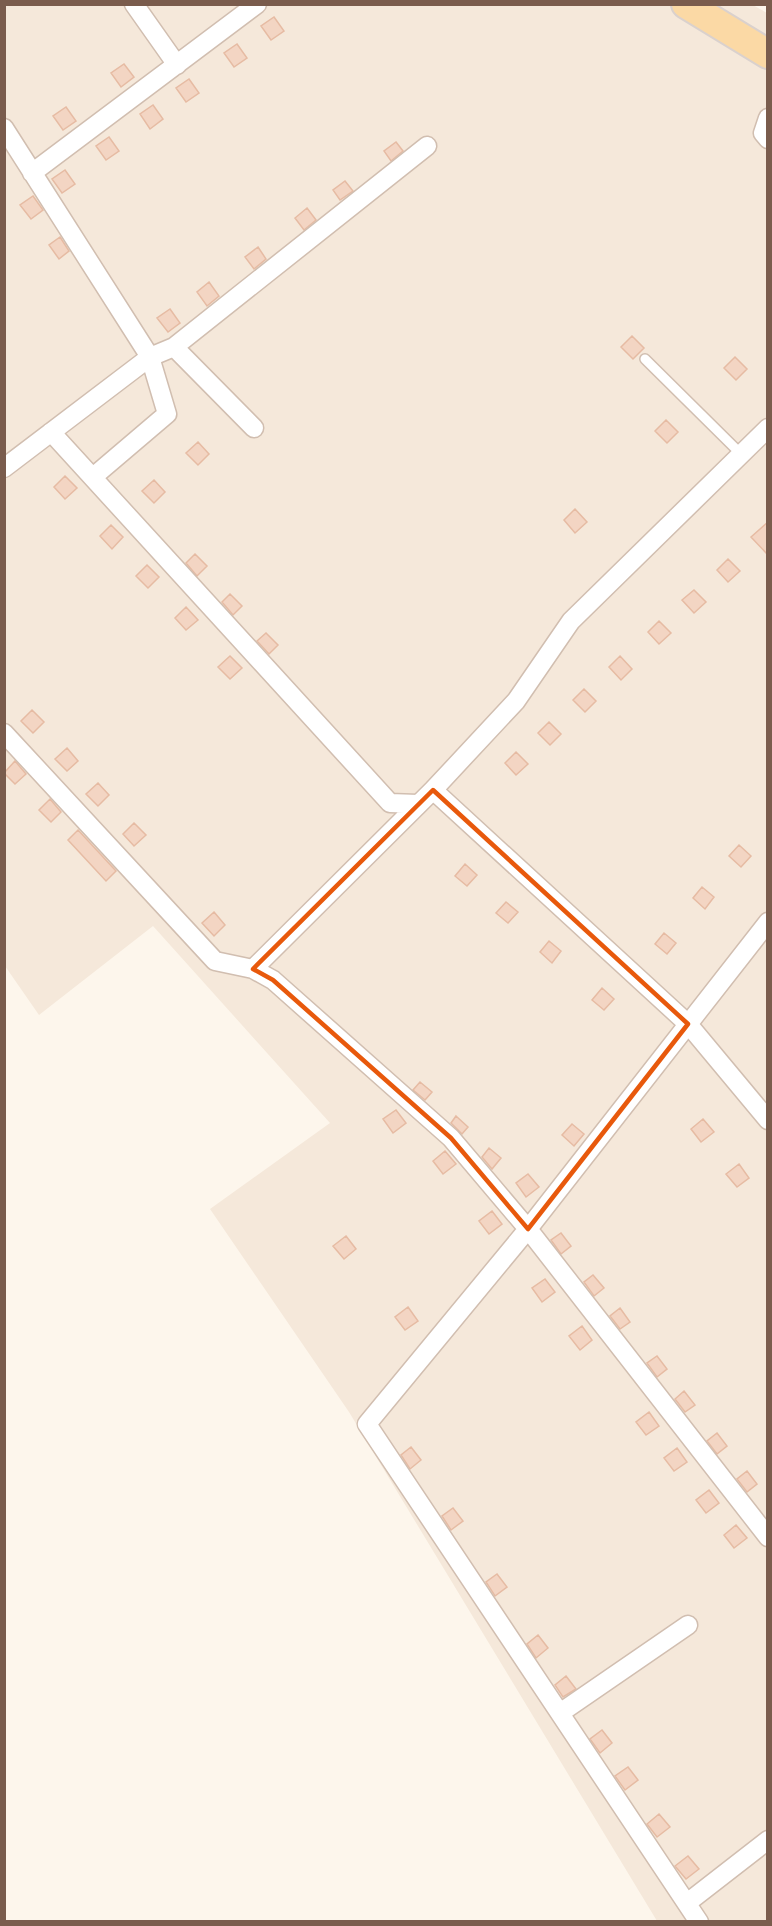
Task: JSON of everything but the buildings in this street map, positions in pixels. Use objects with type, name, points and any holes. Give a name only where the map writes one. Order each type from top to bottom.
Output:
[{"type":"main road","points":[[688,5],[768,54]]},
{"type":"street","points":[[134,4],[177,65]]},
{"type":"street","points":[[32,172],[257,4]]},
{"type":"street","points":[[768,118],[763,133],[768,139]]},
{"type":"street","points":[[4,128],[150,357],[167,414],[93,477]]},
{"type":"street","points":[[6,464],[150,357],[174,347],[427,146]]},
{"type":"street","points":[[174,347],[254,428]]},
{"type":"street","points":[[253,969],[433,790],[516,701],[571,621],[768,428]]},
{"type":"street","points":[[51,432],[390,802],[418,804]]},
{"type":"street","points":[[4,733],[215,961],[253,969],[273,980],[451,1138],[528,1229],[768,1537]]},
{"type":"street","points":[[433,790],[688,1024],[768,1120]]},
{"type":"street","points":[[699,1922],[367,1424],[528,1229],[768,922]]},
{"type":"street","points":[[560,1713],[688,1625]]},
{"type":"street","points":[[687,1903],[765,1847]]},
{"type":"lane","points":[[645,359],[741,454]]},
{"type":"highlighted area","points":[[433,790],[688,1024],[528,1229],[451,1138],[273,980],[253,969]]},
{"type":"shaded area","points":[[751,4],[767,13],[767,1921],[657,1921],[349,1412],[210,1209],[330,1123],[153,926],[39,1015],[5,966],[4,5]]}]
